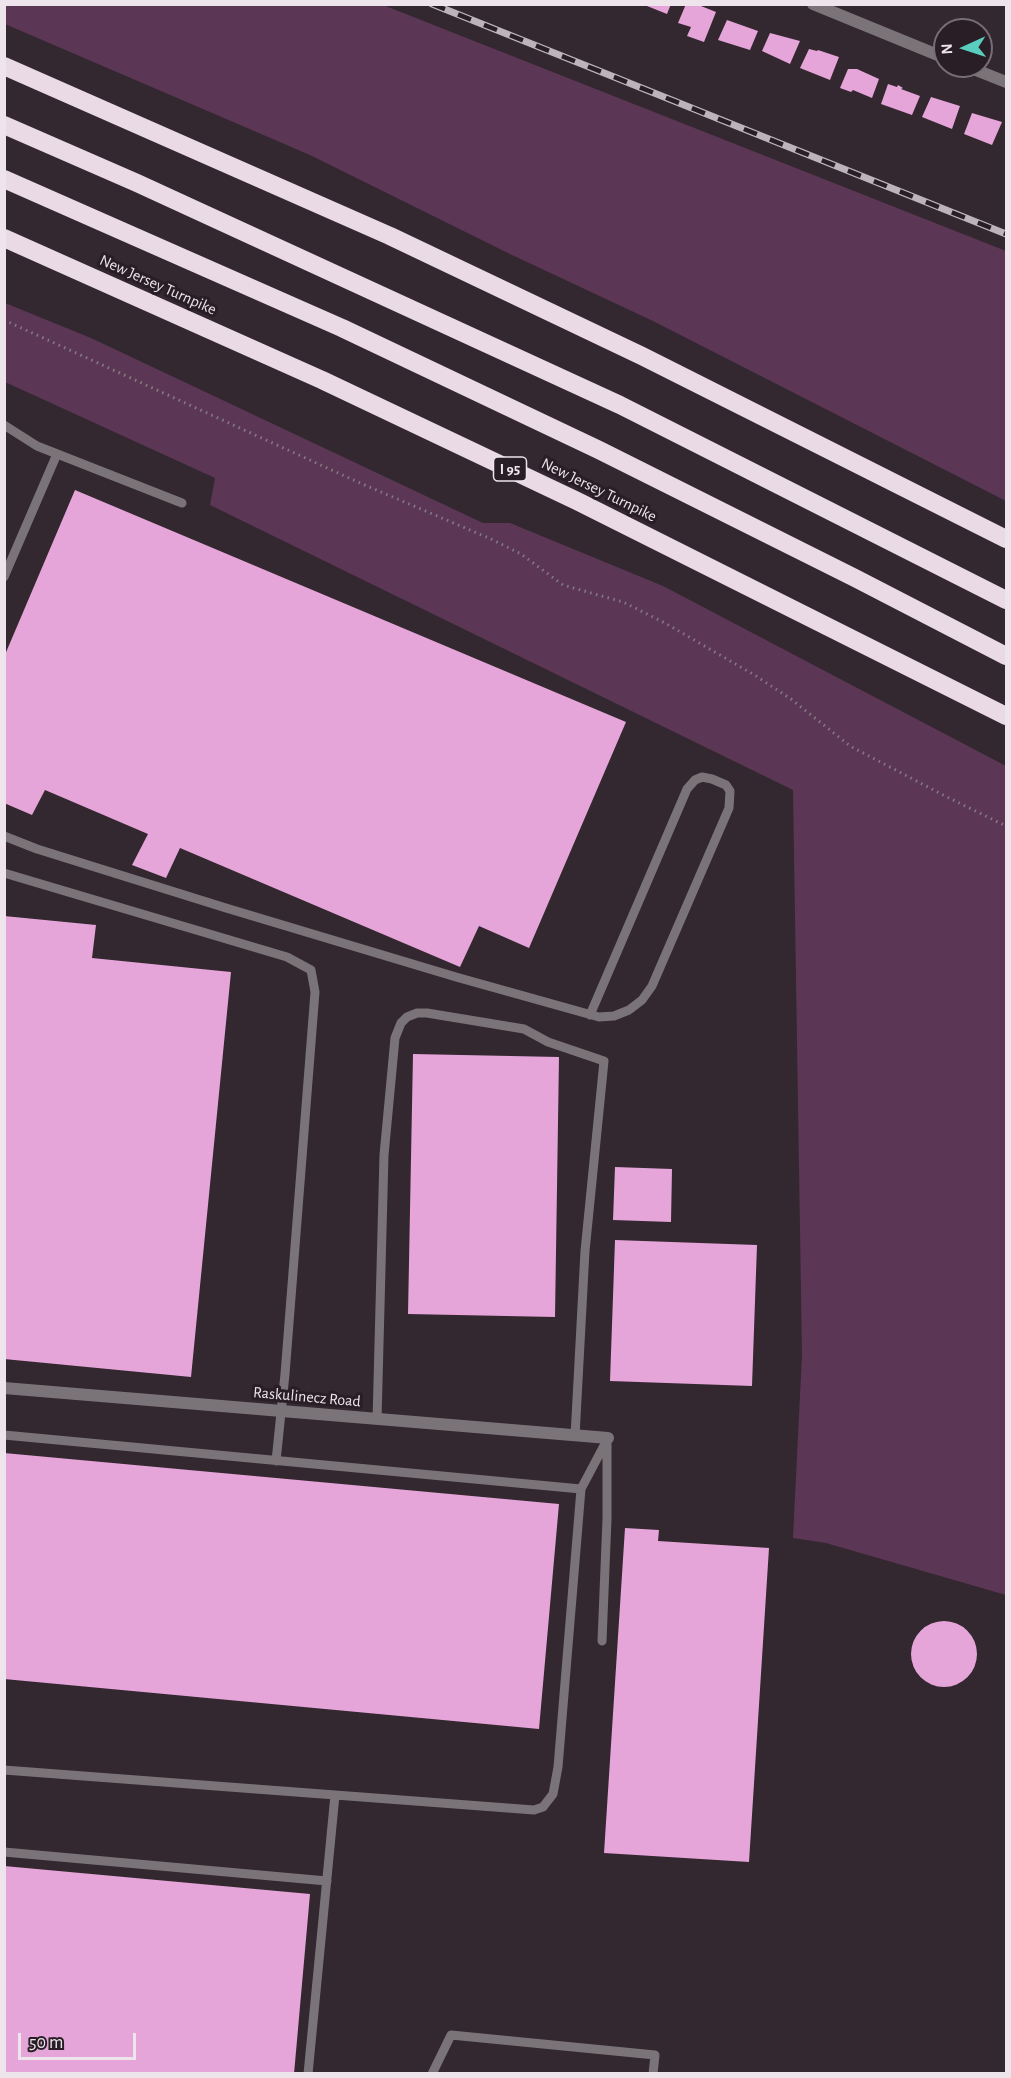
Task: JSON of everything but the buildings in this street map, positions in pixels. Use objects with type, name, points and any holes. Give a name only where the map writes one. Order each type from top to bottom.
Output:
[{"type":"highway","points":[[4,66],[390,236],[642,356],[1006,539]]},
{"type":"highway","points":[[4,125],[147,188],[620,405],[1006,600]]},
{"type":"highway","points":[[4,179],[342,328],[599,450],[1006,656]]},
{"type":"highway","name":"New Jersey Turnpike","points":[[4,238],[322,380],[578,501],[1006,716]]},
{"type":"street","points":[[813,4],[933,52]]},
{"type":"street","name":"Raskulinecz Road","points":[[4,1388],[608,1438]]},
{"type":"lane","points":[[4,425],[37,446],[182,503]]},
{"type":"lane","points":[[4,577],[57,454]]},
{"type":"lane","points":[[4,836],[37,849],[226,908],[590,1015],[614,1016],[629,1010],[642,1000],[652,986],[729,808],[730,791],[719,781],[702,777],[695,780],[687,789],[590,1015]]},
{"type":"lane","points":[[4,873],[287,957],[311,970],[315,992],[276,1461]]},
{"type":"lane","points":[[377,1420],[384,1155],[394,1038],[401,1023],[407,1017],[417,1013],[427,1013],[524,1029],[548,1042],[604,1061],[585,1251],[574,1436]]},
{"type":"lane","points":[[4,1435],[580,1489]]},
{"type":"lane","points":[[4,1770],[534,1810],[543,1807],[553,1794],[558,1767],[580,1489],[608,1438]]},
{"type":"lane","points":[[602,1641],[608,1438]]},
{"type":"lane","points":[[308,2073],[335,1795]]},
{"type":"lane","points":[[4,1852],[327,1881]]},
{"type":"lane","points":[[432,2073],[451,2035],[656,2055],[653,2073]]},
{"type":"path","points":[[4,320],[360,483],[491,539],[521,554],[563,585],[623,602],[665,623],[756,676],[790,699],[850,746],[1006,826]]},
{"type":"shaded area","points":[[5,4],[383,5],[1006,251],[1006,501],[653,321],[512,255],[310,155],[5,24]]},
{"type":"shaded area","points":[[5,303],[91,338],[483,523],[510,523],[663,586],[1006,766],[1006,1595],[826,1543],[793,1538],[802,1355],[793,790],[210,505],[215,478],[5,382]]},
{"type":"railway","points":[[432,4],[1006,234]]}]
